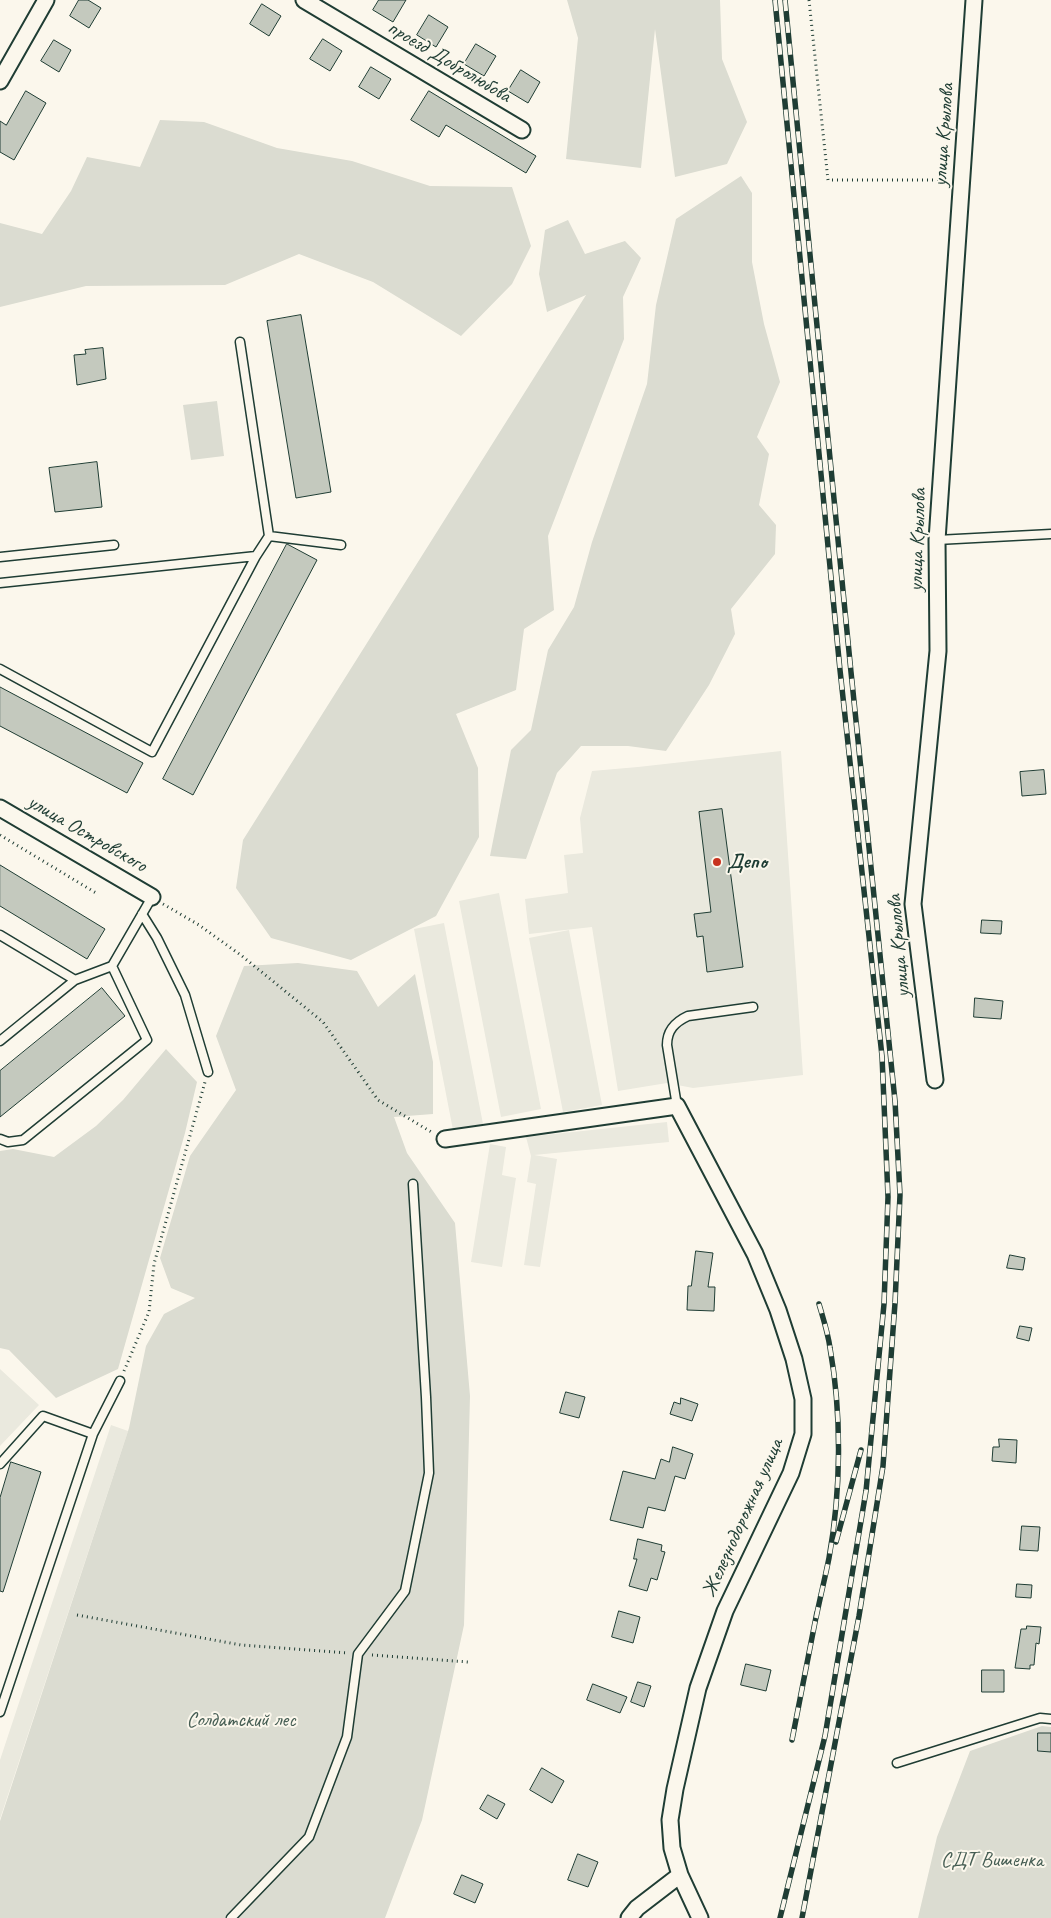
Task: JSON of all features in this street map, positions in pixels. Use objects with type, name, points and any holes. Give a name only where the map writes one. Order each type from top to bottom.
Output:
[{"type":"street","points":[[0,81],[46,0]]},
{"type":"street","name":"проезд Добролюбова","points":[[304,0],[522,130]]},
{"type":"street","name":"улица Крылова","points":[[935,1080],[913,904],[938,652],[937,540],[974,0]]},
{"type":"street","name":"улица Островского","points":[[0,808],[152,897]]},
{"type":"street","points":[[445,1139],[677,1106]]},
{"type":"street","name":"Железнодорожная улица","points":[[677,1106],[755,1254],[778,1310],[794,1359],[803,1399],[803,1434],[791,1473],[725,1611],[698,1688],[675,1789],[670,1820],[672,1848],[680,1875],[700,1918]]},
{"type":"street","points":[[629,1918],[637,1908],[680,1875]]},
{"type":"lane","points":[[0,669],[152,752],[256,556],[269,536],[240,342]]},
{"type":"lane","points":[[937,540],[1051,534]]},
{"type":"lane","points":[[269,536],[340,546]]},
{"type":"lane","points":[[0,557],[114,545]]},
{"type":"lane","points":[[0,583],[256,556]]},
{"type":"lane","points":[[0,1041],[75,980],[112,966],[152,897]]},
{"type":"lane","points":[[142,914],[157,938],[186,995],[208,1072]]},
{"type":"lane","points":[[0,935],[75,980]]},
{"type":"lane","points":[[0,1138],[8,1142],[23,1140],[147,1040],[112,966]]},
{"type":"lane","points":[[677,1106],[667,1045],[667,1038],[671,1028],[681,1019],[688,1016],[754,1007]]},
{"type":"lane","points":[[231,1918],[309,1837],[347,1737],[358,1654],[405,1590],[429,1473],[426,1387],[413,1184]]},
{"type":"lane","points":[[0,1712],[93,1434],[120,1381]]},
{"type":"lane","points":[[0,1464],[43,1416],[93,1434]]},
{"type":"lane","points":[[897,1763],[1040,1718],[1051,1719]]},
{"type":"path","points":[[809,0],[828,180],[962,180]]},
{"type":"path","points":[[0,835],[96,893]]},
{"type":"path","points":[[152,897],[199,925],[242,956],[323,1022],[378,1100],[420,1127],[445,1139]]},
{"type":"path","points":[[120,1381],[149,1312],[154,1264],[208,1072]]},
{"type":"path","points":[[77,1615],[241,1645],[468,1662]]},
{"type":"shaded area","points":[[781,751],[803,1075],[693,1088],[667,1083],[618,1091],[592,927],[529,934],[525,899],[568,893],[564,855],[583,853],[580,818],[592,771]]},
{"type":"shaded area","points":[[499,893],[541,1109],[501,1117],[459,901]]},
{"type":"shaded area","points":[[444,923],[483,1124],[453,1130],[414,929]]},
{"type":"shaded area","points":[[569,930],[602,1105],[563,1112],[529,938]]},
{"type":"shaded area","points":[[667,1122],[669,1142],[534,1155],[557,1159],[540,1267],[524,1265],[536,1184],[527,1182],[531,1156],[526,1137]]},
{"type":"shaded area","points":[[490,1144],[506,1147],[502,1175],[516,1178],[502,1267],[471,1262]]},
{"type":"shaded area","points":[[0,1369],[39,1405],[0,1446]]},
{"type":"shaded area","points":[[111,1425],[128,1431],[0,1819],[0,1760]]},
{"type":"green space","points":[[567,0],[720,0],[722,59],[747,122],[727,164],[675,177],[655,29],[641,168],[566,159],[578,38]]},
{"type":"green space","points":[[160,120],[204,122],[277,148],[352,161],[430,186],[512,187],[531,246],[512,284],[461,336],[373,282],[299,254],[225,285],[86,286],[0,307],[0,223],[42,234],[71,191],[87,157],[140,167]]},
{"type":"green space","points":[[741,176],[752,193],[752,262],[764,324],[780,382],[757,437],[769,454],[759,505],[776,525],[775,554],[731,609],[735,634],[709,685],[666,751],[628,746],[581,746],[557,773],[526,859],[490,856],[511,750],[531,730],[548,650],[574,607],[592,542],[647,384],[656,305],[676,219]]},
{"type":"green space","points":[[568,220],[585,254],[625,241],[641,258],[623,297],[624,339],[548,536],[554,610],[524,629],[516,690],[456,714],[478,768],[479,837],[436,916],[351,960],[271,938],[236,888],[243,840],[586,295],[547,312],[539,274],[545,230]]},
{"type":"green space","points":[[217,401],[224,456],[191,460],[183,405]]},
{"type":"green space","name":"Солдатский лес","points":[[298,963],[357,971],[378,1007],[415,974],[433,1062],[433,1114],[394,1117],[407,1153],[455,1223],[470,1396],[464,1625],[422,1820],[385,1918],[0,1918],[0,1821],[129,1428],[146,1346],[164,1314],[195,1298],[171,1288],[160,1258],[190,1156],[236,1090],[216,1036],[244,966]]},
{"type":"green space","points":[[166,1049],[197,1082],[185,1133],[118,1369],[56,1398],[9,1350],[0,1348],[0,1151],[13,1149],[54,1157],[96,1126],[123,1100]]},
{"type":"green space","name":"СДТ Вишенка","points":[[1042,1726],[1051,1727],[1051,1918],[918,1918],[937,1837],[970,1751]]},
{"type":"building","points":[[79,0],[88,0],[101,8],[89,28],[70,16]]},
{"type":"building","points":[[379,0],[406,0],[393,22],[373,10]]},
{"type":"building","points":[[262,4],[281,16],[269,36],[250,24]]},
{"type":"building","points":[[429,15],[448,27],[436,47],[417,35]]},
{"type":"building","points":[[323,39],[342,51],[330,71],[310,59]]},
{"type":"building","points":[[54,40],[71,50],[59,72],[41,61]]},
{"type":"building","points":[[476,44],[496,56],[484,76],[464,64]]},
{"type":"building","points":[[371,67],[391,79],[379,99],[359,87]]},
{"type":"building","points":[[521,70],[540,82],[528,103],[508,91]]},
{"type":"building","points":[[26,91],[46,103],[14,160],[0,152],[0,121],[6,125]]},
{"type":"building","points":[[429,91],[536,156],[526,173],[446,125],[439,137],[411,120]]},
{"type":"building","points":[[301,315],[331,492],[296,498],[267,321]]},
{"type":"building","points":[[103,348],[106,379],[77,385],[74,355],[86,354],[85,350]]},
{"type":"building","points":[[97,462],[102,507],[55,512],[49,468]]},
{"type":"building","points":[[287,544],[317,560],[193,795],[163,779]]},
{"type":"building","points":[[0,687],[143,763],[127,793],[0,726]]},
{"type":"building","points":[[1044,770],[1046,794],[1022,796],[1020,772]]},
{"type":"building","name":"Депо","points":[[722,809],[743,967],[707,972],[703,936],[697,937],[694,914],[711,912],[699,812]]},
{"type":"building","points":[[0,865],[105,929],[87,959],[0,906]]},
{"type":"building","points":[[982,920],[1002,921],[1001,934],[981,933]]},
{"type":"building","points":[[102,988],[125,1016],[0,1117],[0,1071]]},
{"type":"building","points":[[975,998],[1003,1001],[1001,1019],[974,1017]]},
{"type":"building","points":[[696,1251],[713,1253],[708,1287],[715,1287],[714,1311],[687,1310],[688,1286],[691,1286]]},
{"type":"building","points":[[1010,1255],[1025,1258],[1023,1270],[1007,1268]]},
{"type":"building","points":[[1020,1326],[1032,1328],[1029,1341],[1017,1338]]},
{"type":"building","points":[[566,1392],[585,1397],[579,1418],[560,1413]]},
{"type":"building","points":[[681,1398],[698,1404],[692,1421],[670,1414],[674,1402],[680,1404]]},
{"type":"building","points":[[999,1439],[1017,1440],[1016,1463],[992,1461],[993,1447],[999,1447]]},
{"type":"building","points":[[673,1447],[693,1454],[685,1479],[675,1476],[665,1511],[648,1507],[643,1528],[610,1520],[623,1471],[655,1479],[661,1459],[669,1462]]},
{"type":"building","points":[[11,1462],[41,1472],[3,1592],[0,1591],[0,1498]]},
{"type":"building","points":[[1022,1526],[1040,1527],[1038,1551],[1020,1550]]},
{"type":"building","points":[[638,1539],[662,1545],[661,1551],[665,1552],[657,1580],[651,1578],[647,1591],[629,1586],[637,1559],[634,1559]]},
{"type":"building","points":[[1017,1584],[1032,1585],[1031,1598],[1016,1597]]},
{"type":"building","points":[[619,1611],[640,1617],[633,1643],[612,1637]]},
{"type":"building","points":[[1027,1626],[1041,1627],[1039,1644],[1036,1643],[1034,1665],[1030,1665],[1030,1669],[1015,1668],[1021,1629],[1026,1629]]},
{"type":"building","points":[[746,1664],[771,1670],[766,1691],[741,1685]]},
{"type":"building","points":[[982,1670],[1004,1670],[1004,1692],[982,1692]]},
{"type":"building","points":[[638,1682],[651,1686],[644,1707],[631,1702]]},
{"type":"building","points":[[593,1684],[627,1697],[620,1713],[587,1700]]},
{"type":"building","points":[[1038,1733],[1051,1733],[1051,1752],[1038,1751]]},
{"type":"building","points":[[542,1768],[564,1781],[552,1803],[530,1790]]},
{"type":"building","points":[[488,1795],[505,1804],[497,1819],[480,1809]]},
{"type":"building","points":[[578,1854],[598,1862],[588,1887],[568,1880]]},
{"type":"building","points":[[462,1875],[483,1884],[475,1903],[454,1894]]},
{"type":"railway","points":[[775,0],[840,670],[882,1056],[888,1197],[884,1304],[866,1491],[825,1736],[780,1918]]},
{"type":"railway","points":[[785,0],[895,1101],[900,1195],[895,1303],[883,1466],[859,1616],[802,1918]]},
{"type":"railway","points":[[816,1618],[833,1533],[838,1480],[837,1400],[828,1337],[819,1304]]},
{"type":"railway","points":[[836,1542],[861,1450]]},
{"type":"railway","points":[[792,1740],[817,1612]]},
{"type":"place","name":"Депо","points":[[717,862]]}]
